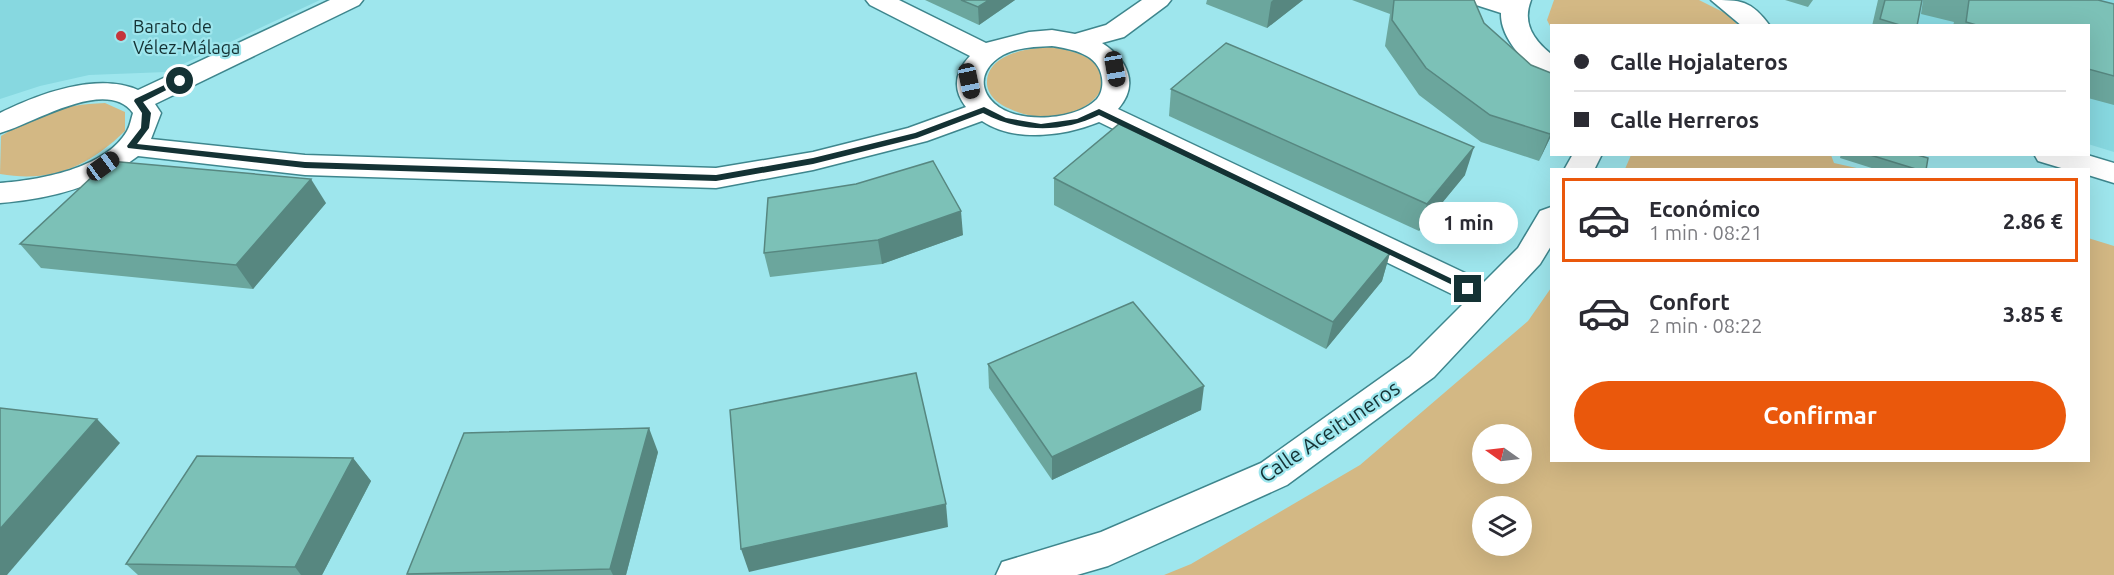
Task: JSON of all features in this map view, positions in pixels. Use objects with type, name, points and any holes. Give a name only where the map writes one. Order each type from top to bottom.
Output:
[{"type":"street","points":[[138,101],[350,0]]},
{"type":"street","points":[[879,0],[987,54]]},
{"type":"street","points":[[1076,42],[1115,31],[1158,0]]},
{"type":"street","points":[[1485,0],[1516,4],[1514,24],[1522,41],[1538,58],[1550,66]]},
{"type":"street","points":[[1724,0],[1744,12],[1755,24]]},
{"type":"street","points":[[1104,57],[1115,31]]},
{"type":"street","points":[[1052,38],[1076,42],[1092,48],[1104,57],[1115,69],[1118,84],[1113,99],[1099,111],[1079,122],[1054,126],[1019,124],[1003,120],[984,110],[972,96],[969,81],[974,66],[987,54],[1006,44],[1029,39],[1052,38]]},
{"type":"street","points":[[0,124],[23,111],[57,99],[90,93],[118,94],[138,101],[147,113],[145,128],[131,146],[103,166],[66,183],[26,193],[0,193]]},
{"type":"street","points":[[131,146],[305,165],[716,178],[813,161],[917,135],[984,110]]},
{"type":"street","points":[[1099,111],[1489,298]]},
{"type":"street","points":[[2055,156],[2114,173]]},
{"type":"street","name":"Calle Aceituneros","points":[[1016,575],[1108,548],[1275,474],[1422,367],[1529,256],[1550,220]]},
{"type":"shaded area","name":"Barato de Vélez-Málaga","points":[[0,0],[320,0],[166,72],[89,75],[40,86],[0,99]]},
{"type":"shaded area","points":[[1554,0],[1699,0],[1725,13],[1737,24],[1550,24],[1550,26],[1547,20]]},
{"type":"shaded area","points":[[1914,0],[2114,0],[2114,152],[2090,145],[2090,24],[1909,24]]},
{"type":"shaded area","points":[[1050,47],[1082,55],[1099,68],[1103,82],[1097,96],[1082,108],[1061,116],[1035,116],[1008,108],[993,98],[988,90],[987,81],[989,72],[995,64],[1011,54]]},
{"type":"shaded area","points":[[105,103],[125,112],[125,131],[97,154],[83,163],[52,174],[18,176],[0,174],[1,136],[50,111]]},
{"type":"shaded area","points":[[1631,156],[1831,156],[1834,163],[1856,168],[1625,168]]},
{"type":"shaded area","points":[[2090,239],[2114,246],[2114,575],[1164,575],[1191,564],[1360,465],[1528,321],[1550,289],[1550,462],[2090,462]]},
{"type":"building","points":[[961,0],[989,0],[978,7]]},
{"type":"building","points":[[1394,0],[1474,0],[1484,23],[1531,65],[1550,73],[1550,134],[1490,115],[1426,68],[1392,20]]},
{"type":"building","points":[[1885,0],[1922,0],[1917,24],[1896,24],[1880,19]]},
{"type":"building","points":[[1969,0],[2098,0],[2114,4],[2114,76],[2090,70],[2090,24],[1973,24],[1966,22]]},
{"type":"building","points":[[1226,43],[1474,147],[1427,204],[1171,89]]},
{"type":"building","points":[[1119,124],[1390,253],[1333,322],[1054,178]]},
{"type":"building","points":[[1874,156],[1928,158],[1926,168],[1912,168]]},
{"type":"building","points":[[109,161],[311,179],[236,265],[20,244]]},
{"type":"building","points":[[933,161],[961,211],[878,240],[764,253],[768,198],[856,184]]},
{"type":"building","points":[[1133,302],[1204,386],[1052,457],[988,364]]},
{"type":"building","points":[[916,373],[946,504],[741,549],[730,410]]},
{"type":"building","points":[[0,408],[97,419],[0,529]]},
{"type":"building","points":[[649,428],[610,569],[407,574],[464,433]]},
{"type":"building","points":[[197,456],[353,458],[295,567],[126,564]]},
{"type":"place","name":"Barato de Vélez-Málaga","points":[[121,36]]},
{"type":"route","points":[[180,81],[138,101],[147,113],[145,128],[131,146],[305,165],[716,178],[813,161],[917,135],[984,110],[1003,120],[1028,126],[1054,126],[1079,122],[1099,111],[1468,289]]}]
